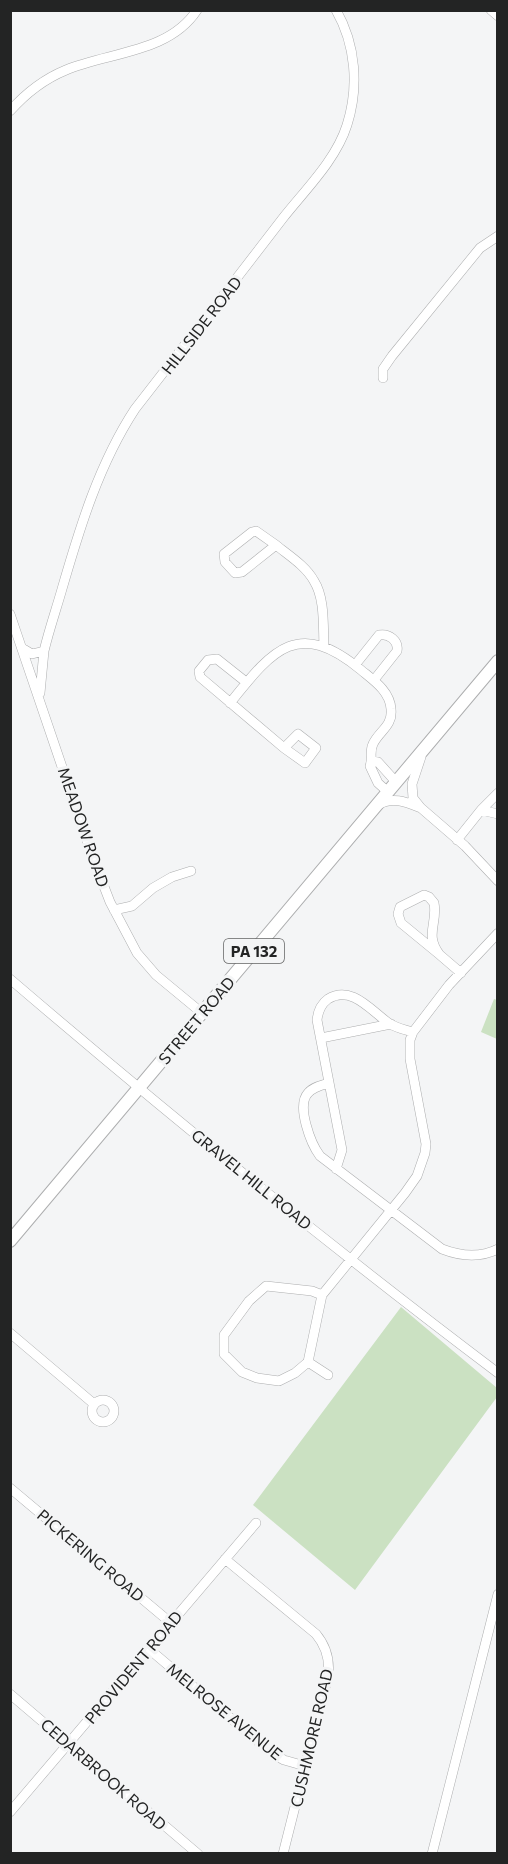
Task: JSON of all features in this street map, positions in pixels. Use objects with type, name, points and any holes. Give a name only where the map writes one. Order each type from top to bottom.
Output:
[{"type":"main road","name":"STREET ROAD","points":[[10,1241],[498,661]]},
{"type":"street","points":[[10,111],[32,89],[64,71],[166,39],[184,26],[196,10]]},
{"type":"street","name":"HILLSIDE ROAD","points":[[40,699],[44,651],[82,524],[105,462],[116,440],[135,410],[319,173],[347,128],[352,102],[354,66],[350,43],[336,10]]},
{"type":"street","points":[[491,10],[498,16]]},
{"type":"street","points":[[383,378],[383,369],[392,356],[480,249],[498,236]]},
{"type":"street","points":[[276,545],[238,573],[232,570],[224,558],[226,551],[252,532],[259,532],[276,545],[309,573],[319,593],[324,646]]},
{"type":"street","name":"MEADOW ROAD","points":[[10,614],[93,858],[114,910],[137,953],[147,966],[202,1013]]},
{"type":"street","points":[[355,665],[380,635],[388,636],[395,641],[397,651],[374,680]]},
{"type":"street","points":[[230,703],[266,660],[279,651],[298,644],[324,646],[335,650],[374,680],[389,697],[392,712],[387,727],[371,750],[372,761],[378,762],[392,787]]},
{"type":"street","points":[[22,648],[32,654],[44,651]]},
{"type":"street","points":[[246,682],[217,659],[208,660],[199,671],[200,677],[284,748]]},
{"type":"street","points":[[424,749],[412,784],[413,798],[498,881]]},
{"type":"street","points":[[457,840],[498,793]]},
{"type":"street","points":[[374,808],[385,800],[395,800],[421,808]]},
{"type":"street","points":[[481,810],[498,814]]},
{"type":"street","points":[[114,910],[132,906],[153,888],[172,877],[191,871]]},
{"type":"street","points":[[440,955],[431,937],[435,907],[433,900],[424,895],[403,904],[398,914],[401,923],[461,973]]},
{"type":"street","points":[[322,1295],[312,1291],[266,1286],[249,1301],[224,1335],[224,1354],[242,1372],[257,1378],[279,1382],[308,1362],[322,1295],[417,1176],[425,1153],[426,1144],[410,1059],[412,1032],[498,933]]},
{"type":"street","name":"GRAVEL HILL ROAD","points":[[10,978],[139,1089],[350,1259],[498,1373]]},
{"type":"street","points":[[336,1169],[342,1150],[317,1020],[318,1013],[325,1002],[336,996],[358,998],[391,1024],[412,1032]]},
{"type":"street","points":[[321,1038],[391,1024]]},
{"type":"street","points":[[329,1083],[307,1094],[303,1110],[315,1150],[336,1169],[435,1245],[450,1252],[475,1255],[498,1249]]},
{"type":"street","points":[[10,1333],[94,1404]]},
{"type":"street","points":[[308,1362],[328,1374]]},
{"type":"street","name":"PICKERING ROAD","points":[[10,1488],[171,1623]]},
{"type":"street","name":"PROVIDENT ROAD","points":[[10,1812],[256,1523]]},
{"type":"street","name":"CUSHMORE ROAD","points":[[225,1559],[316,1634],[325,1647],[329,1661],[328,1676],[283,1854]]},
{"type":"street","points":[[432,1854],[498,1594]]},
{"type":"street","name":"MELROSE AVENUE","points":[[149,1649],[273,1754],[305,1766]]},
{"type":"street","name":"CEDARBROOK ROAD","points":[[10,1694],[198,1854]]},
{"type":"green space","points":[[494,999],[497,1000],[497,1039],[481,1032]]},
{"type":"green space","points":[[401,1307],[497,1388],[497,1397],[355,1590],[253,1505]]}]
